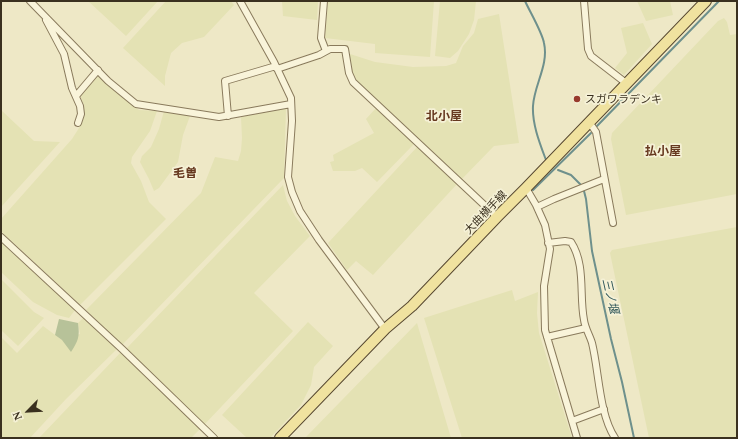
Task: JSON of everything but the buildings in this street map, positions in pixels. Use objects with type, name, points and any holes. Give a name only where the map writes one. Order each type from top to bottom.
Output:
[{"type":"main road","name":"大曲横手線","points":[[280,438],[385,329],[412,306],[626,82],[706,1]]},
{"type":"street","points":[[30,1],[108,81],[136,104],[219,117],[291,104]]},
{"type":"street","points":[[240,1],[291,98],[292,121],[288,178],[300,211],[319,240],[385,329]]},
{"type":"street","points":[[324,1],[321,38],[326,51]]},
{"type":"street","points":[[584,1],[588,48],[591,56],[626,82]]},
{"type":"street","points":[[43,14],[64,54],[69,69],[72,88],[80,106],[81,114],[78,123]]},
{"type":"street","points":[[228,116],[225,81],[276,68],[330,49],[345,49],[349,73],[353,82],[497,216]]},
{"type":"street","points":[[76,96],[98,70]]},
{"type":"street","points":[[589,122],[596,132],[604,179],[614,223]]},
{"type":"street","points":[[537,207],[554,198],[604,179]]},
{"type":"street","points":[[526,188],[545,225],[550,250],[544,286],[545,330],[577,438]]},
{"type":"street","points":[[1,237],[122,349],[214,438]]},
{"type":"street","points":[[548,243],[565,241],[571,242],[575,247],[581,278],[584,321],[592,343],[604,409],[608,424],[615,438]]},
{"type":"street","points":[[547,337],[586,328]]},
{"type":"street","points":[[572,421],[604,409]]},
{"type":"shaded area","points":[[88,1],[158,1],[126,36]]},
{"type":"shaded area","points":[[166,1],[231,1],[234,5],[204,37],[182,43],[171,53],[165,76],[165,86],[123,48]]},
{"type":"shaded area","points":[[282,1],[318,1],[317,20],[283,16]]},
{"type":"shaded area","points":[[328,1],[434,1],[430,57],[375,53],[375,44],[325,38]]},
{"type":"shaded area","points":[[440,1],[476,1],[474,20],[469,34],[458,51],[450,58],[435,56]]},
{"type":"shaded area","points":[[637,1],[670,1],[673,15],[646,21]]},
{"type":"shaded area","points":[[499,14],[519,143],[494,146],[461,180],[355,81],[349,60],[350,54],[375,62],[413,67],[446,66],[456,63],[463,46],[474,33],[478,19]]},
{"type":"shaded area","points":[[724,18],[727,22],[730,35],[737,34],[737,194],[626,215],[611,139],[612,133],[718,21]]},
{"type":"shaded area","points":[[643,23],[652,44],[624,75],[615,68],[627,53],[621,28]]},
{"type":"shaded area","points":[[99,75],[139,110],[157,111],[150,131],[132,157],[131,163],[141,181],[149,202],[166,219],[80,305],[1,231],[1,219],[72,139],[79,128],[83,115],[84,105],[80,96]]},
{"type":"shaded area","points":[[377,107],[414,144],[377,182],[362,168],[355,171],[333,171],[330,162],[334,161],[333,155],[374,133],[366,119]]},
{"type":"shaded area","points":[[286,108],[284,178],[122,345],[86,310],[201,193],[215,157],[238,161],[241,151],[242,138],[241,117]]},
{"type":"shaded area","points":[[1,110],[34,141],[60,142],[1,207]]},
{"type":"shaded area","points":[[164,111],[190,116],[183,135],[178,162],[159,188],[154,191],[140,162],[142,156],[151,147],[159,129]]},
{"type":"shaded area","points":[[418,146],[458,183],[373,275],[356,261],[347,270],[328,243]]},
{"type":"shaded area","points":[[283,185],[287,201],[295,216],[310,236],[254,293],[293,331],[204,425],[126,349]]},
{"type":"shaded area","points":[[737,227],[737,438],[649,438],[610,253],[612,250]]},
{"type":"shaded area","points":[[1,240],[75,310],[69,318],[57,315],[33,302],[1,272]]},
{"type":"shaded area","points":[[1,279],[34,312],[44,318],[18,346],[1,330]]},
{"type":"shaded area","points":[[512,290],[515,301],[538,292],[537,313],[539,333],[572,438],[462,438],[424,318]]},
{"type":"shaded area","points":[[84,317],[117,349],[66,399],[30,438],[1,438],[1,337],[17,353],[43,326],[62,340],[80,334],[78,323]]},
{"type":"shaded area","points":[[308,322],[333,346],[314,367],[311,385],[301,405],[270,438],[247,438],[222,415]]},
{"type":"shaded area","points":[[417,323],[451,438],[305,438]]},
{"type":"shaded area","points":[[121,352],[201,428],[191,438],[39,438]]},
{"type":"green space","points":[[59,319],[78,323],[78,339],[71,352],[62,340],[55,335]]},
{"type":"waterway","name":"三ノ堰","points":[[525,1],[544,43],[545,59],[534,98],[533,113],[537,134],[546,160]]},
{"type":"waterway","points":[[597,126],[719,1]]},
{"type":"waterway","points":[[533,190],[591,133]]},
{"type":"waterway","name":"三ノ堰","points":[[558,170],[571,175],[583,187],[586,199],[592,251],[634,438]]},
{"type":"place","name":"スガワラデンキ","points":[[577,99]]},
{"type":"district","name":"北小屋","points":[[444,115]]},
{"type":"district","name":"払小屋","points":[[663,150]]},
{"type":"district","name":"毛曽","points":[[185,172]]}]
